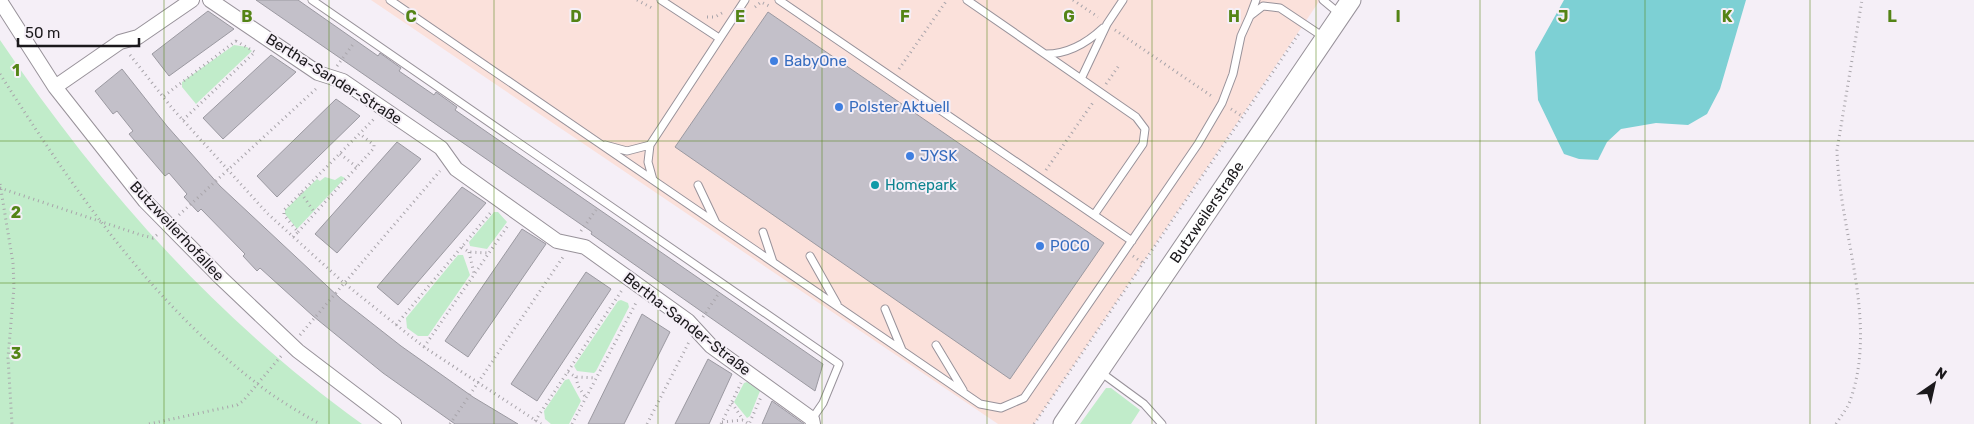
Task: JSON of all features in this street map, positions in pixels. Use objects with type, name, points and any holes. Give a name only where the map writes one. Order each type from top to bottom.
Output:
[{"type":"street","points":[[55,87],[120,42],[138,37],[192,0]]},
{"type":"street","name":"Bertha-Sander-Straße","points":[[210,0],[318,73],[343,81],[442,148],[448,161],[456,169],[557,241],[585,247],[688,321],[712,346],[813,421]]},
{"type":"street","name":"Butzweilerhofallee","points":[[0,1],[55,87],[145,201],[292,344],[394,424]]},
{"type":"street","name":"Butzweilerstraße","points":[[1063,424],[1346,8]]},
{"type":"lane","points":[[312,0],[839,364],[823,403],[813,421]]},
{"type":"lane","points":[[390,0],[980,404],[1001,408],[1024,398],[1198,144],[1222,103],[1233,74],[1241,36],[1256,0]]},
{"type":"lane","points":[[661,0],[719,38]]},
{"type":"lane","points":[[653,180],[648,162],[650,144],[745,0]]},
{"type":"lane","points":[[779,0],[1132,240]]},
{"type":"lane","points":[[967,0],[1136,117],[1145,129],[1143,144],[1094,215]]},
{"type":"lane","points":[[1081,79],[1107,24],[1123,0]]},
{"type":"lane","points":[[1322,0],[1346,8]]},
{"type":"lane","points":[[1250,16],[1263,6],[1280,8],[1325,38]]},
{"type":"lane","points":[[1046,54],[1057,54],[1090,40],[1107,24]]},
{"type":"lane","points":[[599,143],[627,151],[650,144]]},
{"type":"lane","points":[[698,185],[716,224]]},
{"type":"lane","points":[[763,232],[773,262]]},
{"type":"lane","points":[[810,256],[838,307]]},
{"type":"lane","points":[[885,309],[902,350]]},
{"type":"lane","points":[[936,345],[964,393]]},
{"type":"lane","points":[[1099,371],[1144,404],[1162,424]]},
{"type":"path","points":[[893,78],[947,0]]},
{"type":"path","points":[[1073,0],[1243,117]]},
{"type":"path","points":[[1836,424],[1850,401],[1860,358],[1859,309],[1837,173],[1837,150],[1862,0]]},
{"type":"path","points":[[703,17],[715,17],[727,8]]},
{"type":"path","points":[[164,96],[252,29]]},
{"type":"path","points":[[12,424],[8,358],[14,287],[13,263],[0,186],[102,223],[154,238],[330,76],[361,34]]},
{"type":"path","points":[[183,120],[255,52],[236,41]]},
{"type":"path","points":[[120,42],[183,120],[228,171],[293,237],[344,283],[424,347],[541,424]]},
{"type":"path","points":[[1034,424],[1293,43]]},
{"type":"path","points":[[1040,178],[1120,64]]},
{"type":"path","points":[[0,74],[42,139],[102,223],[191,326],[257,384],[320,424]]},
{"type":"path","points":[[298,232],[283,213],[373,122],[381,106]]},
{"type":"path","points":[[293,237],[374,148],[374,145],[360,134]]},
{"type":"path","points":[[340,154],[357,167]]},
{"type":"path","points":[[292,344],[448,161]]},
{"type":"path","points":[[301,193],[315,213]]},
{"type":"path","points":[[396,325],[500,201]]},
{"type":"path","points":[[450,424],[602,201]]},
{"type":"path","points":[[424,347],[516,212]]},
{"type":"path","points":[[462,247],[469,252],[488,254]]},
{"type":"path","points":[[469,252],[469,259],[474,274]]},
{"type":"path","points":[[535,420],[629,279]]},
{"type":"path","points":[[647,424],[696,329],[724,285]]},
{"type":"path","points":[[572,424],[644,290]]},
{"type":"path","points":[[149,424],[236,405],[278,359]]},
{"type":"path","points":[[568,372],[576,377],[596,378]]},
{"type":"path","points":[[722,423],[748,372]]},
{"type":"path","points":[[576,377],[578,386],[586,398]]},
{"type":"path","points":[[732,402],[743,420],[750,424],[767,385]]},
{"type":"path","points":[[722,423],[743,420]]},
{"type":"shaded area","points":[[371,0],[1320,0],[1034,424],[998,424]]},
{"type":"green space","points":[[0,40],[78,147],[120,199],[164,248],[210,296],[258,341],[309,384],[362,424],[0,424]]},
{"type":"green space","points":[[234,45],[247,47],[252,51],[196,104],[182,87],[182,82]]},
{"type":"green space","points":[[341,176],[345,178],[297,229],[285,214],[285,210],[317,179],[320,181],[325,177],[335,180]]},
{"type":"green space","points":[[494,212],[498,212],[507,222],[487,249],[470,246],[469,242]]},
{"type":"green space","points":[[458,255],[463,255],[470,275],[428,336],[418,336],[407,328],[406,318]]},
{"type":"green space","points":[[621,300],[628,303],[629,307],[596,371],[594,373],[577,371],[574,366],[618,301]]},
{"type":"green space","points":[[569,379],[581,401],[569,424],[551,424],[545,419],[544,411],[565,380]]},
{"type":"green space","points":[[747,382],[760,391],[750,416],[747,418],[734,402],[744,383]]},
{"type":"green space","points":[[1106,388],[1111,388],[1140,410],[1131,424],[1080,424]]},
{"type":"water","points":[[1564,0],[1746,0],[1720,89],[1707,114],[1688,125],[1656,123],[1621,129],[1607,142],[1598,160],[1579,159],[1564,154],[1538,100],[1535,52]]},
{"type":"building","points":[[256,0],[298,0],[378,56],[380,53],[401,68],[399,71],[434,95],[436,92],[457,107],[455,110],[823,364],[815,391],[591,234],[592,232]]},
{"type":"building","points":[[208,11],[234,29],[169,76],[152,54]]},
{"type":"building","name":"Homepark","points":[[768,12],[1104,243],[1010,379],[675,147]]},
{"type":"building","points":[[271,55],[296,72],[223,139],[203,118]]},
{"type":"building","points":[[122,69],[167,126],[220,186],[341,299],[401,346],[473,397],[518,424],[455,424],[383,373],[313,316],[260,268],[257,271],[243,256],[245,254],[201,209],[198,212],[184,197],[187,194],[169,173],[165,176],[129,134],[133,131],[117,111],[113,114],[95,91]]},
{"type":"building","points":[[336,99],[360,116],[277,197],[257,176]]},
{"type":"building","points":[[397,142],[421,159],[337,253],[315,234]]},
{"type":"building","points":[[462,187],[486,203],[398,305],[377,287]]},
{"type":"building","points":[[522,229],[546,244],[468,357],[445,341]]},
{"type":"building","points":[[586,272],[611,289],[537,401],[511,384]]},
{"type":"building","points":[[642,314],[670,332],[624,424],[588,424]]},
{"type":"building","points":[[708,359],[732,374],[709,424],[675,424]]},
{"type":"building","points":[[772,401],[804,424],[762,424]]},
{"type":"place","name":"BabyOne","points":[[774,61]]},
{"type":"place","name":"Polster Aktuell","points":[[839,107]]},
{"type":"place","name":"JYSK","points":[[910,156]]},
{"type":"place","name":"Homepark","points":[[875,185]]},
{"type":"place","name":"POCO","points":[[1040,246]]}]
